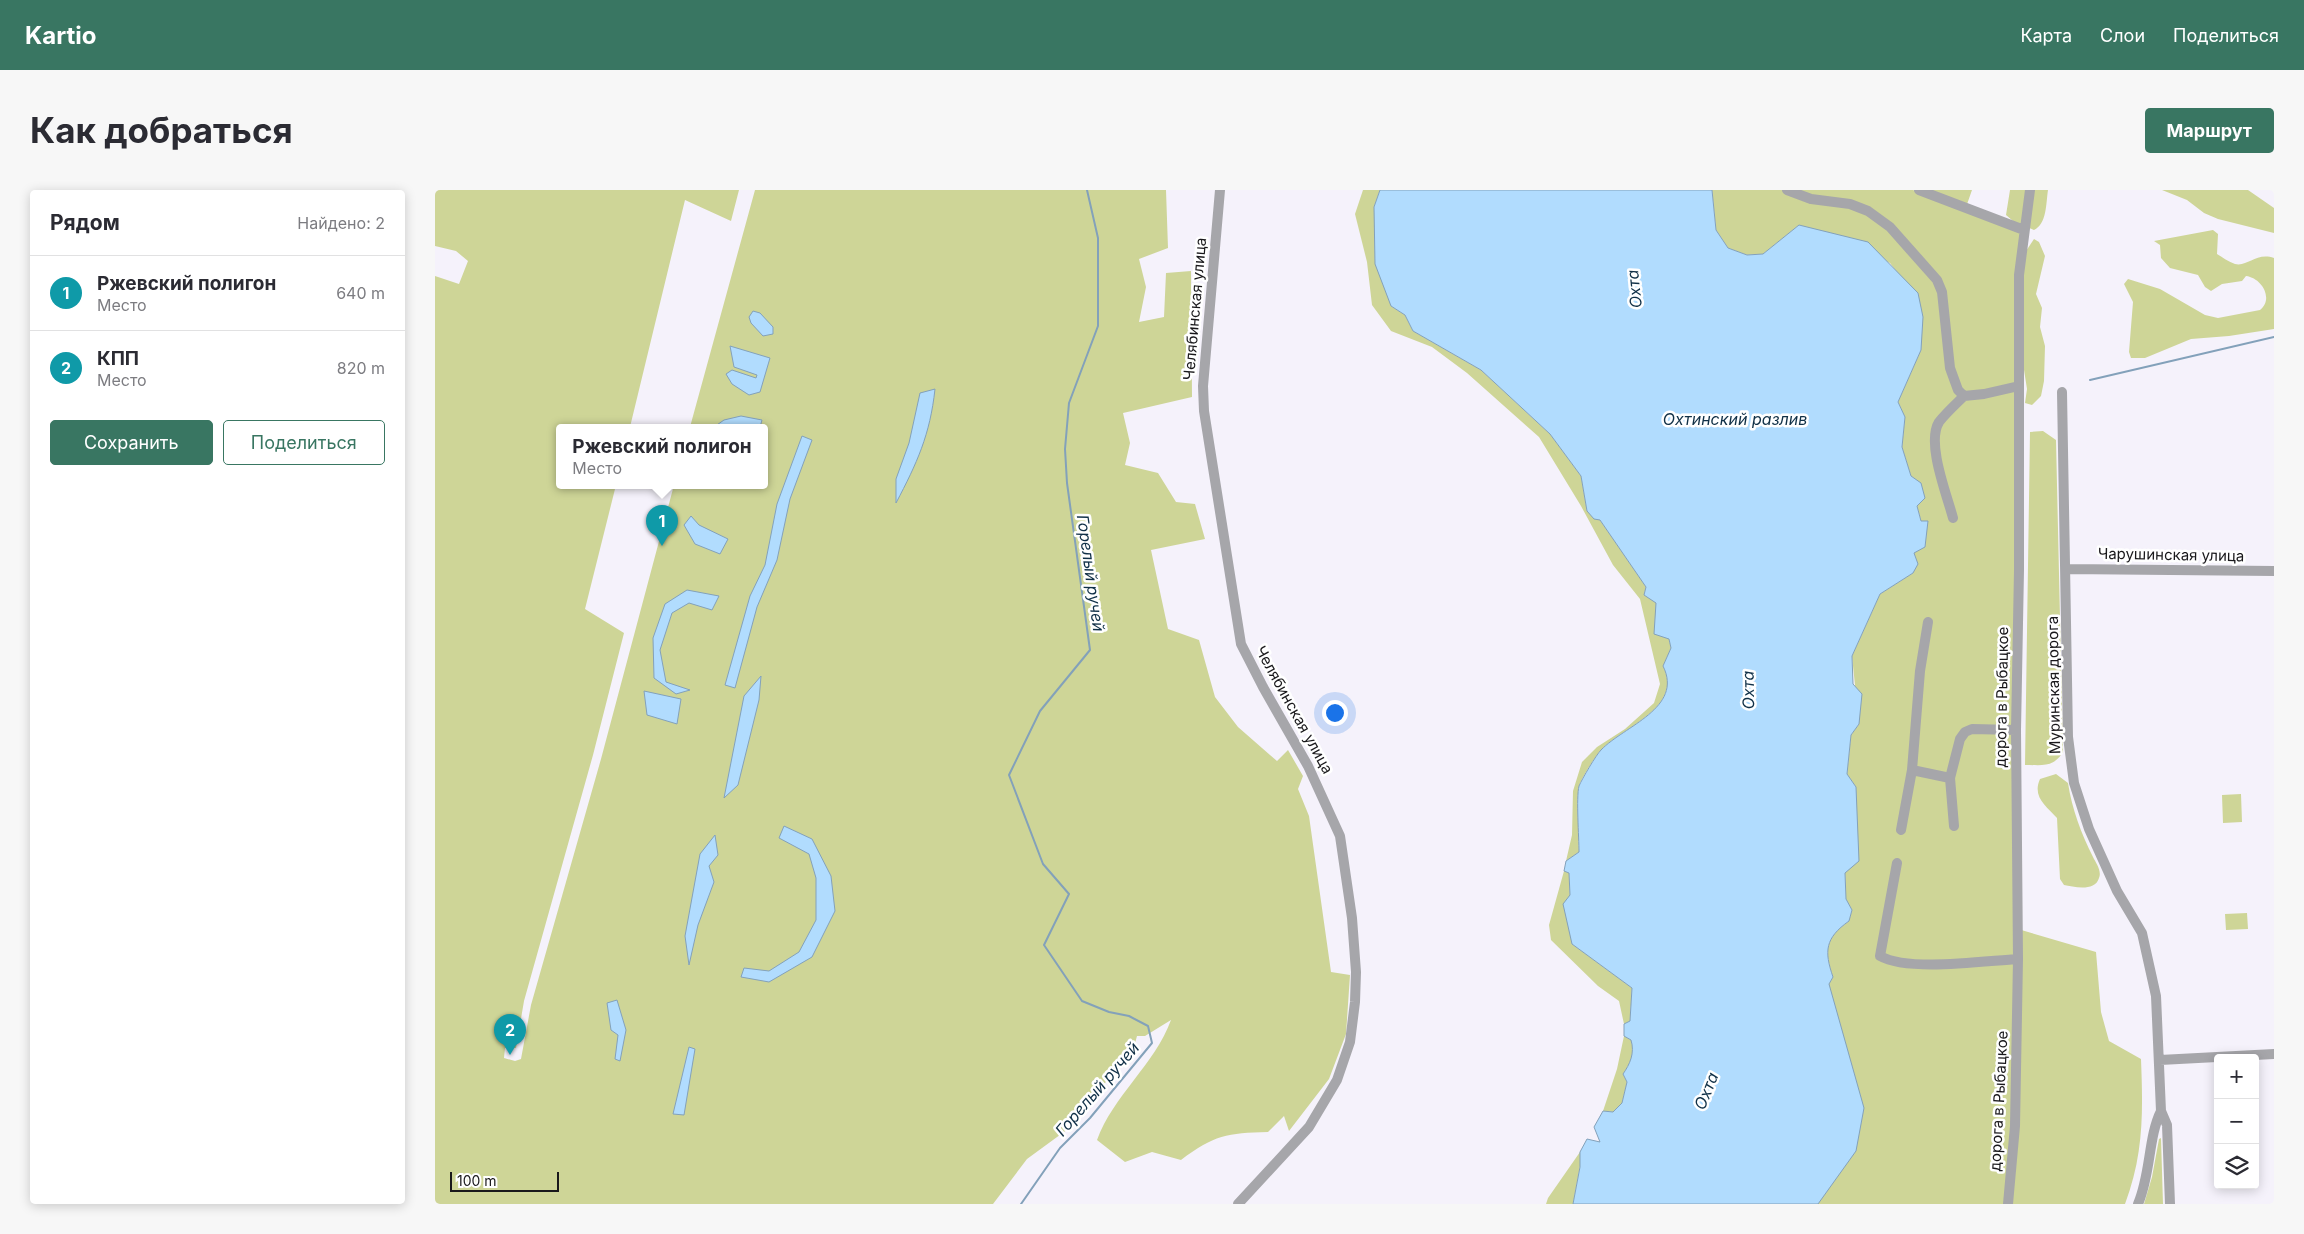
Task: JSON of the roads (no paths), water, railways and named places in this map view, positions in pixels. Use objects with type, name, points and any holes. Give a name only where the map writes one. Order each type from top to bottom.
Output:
[{"type":"street","name":"Челябинская улица","points":[[1219,190],[1203,386],[1204,411],[1241,644],[1255,673],[1309,766],[1340,836],[1348,883],[1356,972],[1355,1002],[1350,1042],[1337,1080],[1309,1127],[1238,1204]]},
{"type":"street","points":[[1787,190],[1811,199],[1850,204],[1868,212],[1890,227],[1937,280],[1942,292],[1950,368],[1955,384],[1963,396]]},
{"type":"street","points":[[1919,190],[2024,230]]},
{"type":"street","name":"дорога в Рыбацкое","points":[[2008,1204],[2015,1126],[2018,959],[2016,730],[2019,570],[2019,275],[2030,190]]},
{"type":"street","points":[[1953,518],[1939,470],[1936,434],[1940,422],[1963,396],[2019,386]]},
{"type":"street","name":"Муринская дорога","points":[[2062,392],[2067,569],[2068,737],[2074,783],[2089,829],[2117,891],[2142,933],[2157,996],[2161,1111],[2167,1125],[2169,1204]]},
{"type":"street","name":"Чарушинская улица","points":[[2067,569],[2274,571]]},
{"type":"street","points":[[1901,830],[1912,770],[1920,670],[1928,622]]},
{"type":"street","points":[[1954,826],[1950,778],[1960,739],[1965,732],[1972,729],[2016,730]]},
{"type":"street","points":[[1912,770],[1950,778]]},
{"type":"street","points":[[1897,863],[1880,956],[1891,962],[1910,964],[2018,959]]},
{"type":"street","points":[[2160,1060],[2274,1054]]},
{"type":"street","name":"Муринская дорога","points":[[2138,1204],[2147,1175],[2156,1122],[2161,1111]]},
{"type":"water","name":"Охтинский разлив","points":[[1380,190],[1712,190],[1716,230],[1728,248],[1747,255],[1763,254],[1799,225],[1868,242],[1918,293],[1923,317],[1921,350],[1898,402],[1905,417],[1902,447],[1911,476],[1921,483],[1925,498],[1917,506],[1921,521],[1928,521],[1925,547],[1914,553],[1918,564],[1913,573],[1880,594],[1852,656],[1853,684],[1862,694],[1859,724],[1851,735],[1847,774],[1856,787],[1859,861],[1845,873],[1846,899],[1852,910],[1849,921],[1835,933],[1831,939],[1828,952],[1828,960],[1833,977],[1829,984],[1864,1108],[1856,1151],[1818,1204],[1573,1204],[1580,1167],[1580,1152],[1587,1139],[1600,1142],[1594,1127],[1603,1111],[1613,1112],[1622,1103],[1627,1082],[1623,1074],[1632,1054],[1631,1040],[1624,1036],[1624,1024],[1630,1021],[1632,988],[1572,944],[1563,904],[1570,895],[1569,873],[1564,871],[1566,861],[1579,852],[1579,786],[1601,750],[1649,715],[1659,705],[1665,693],[1667,681],[1663,666],[1671,648],[1669,639],[1654,634],[1656,603],[1644,595],[1646,587],[1600,520],[1594,519],[1587,511],[1581,476],[1550,434],[1481,370],[1413,331],[1405,315],[1391,306],[1375,264],[1374,207]]},
{"type":"water","points":[[753,311],[760,313],[773,327],[773,334],[763,336],[751,323],[749,317]]},
{"type":"water","points":[[730,346],[770,358],[760,392],[749,395],[732,384],[726,374],[732,370],[756,378],[757,375],[734,367]]},
{"type":"water","points":[[935,389],[930,421],[922,448],[896,503],[896,479],[909,443],[920,393]]},
{"type":"water","points":[[741,416],[762,420],[761,424],[718,424],[724,420]]},
{"type":"water","points":[[802,436],[812,440],[790,499],[777,560],[757,607],[735,688],[725,685],[750,596],[765,565],[777,504]]},
{"type":"water","points":[[691,516],[699,525],[728,539],[720,554],[695,544],[684,525]]},
{"type":"water","points":[[687,590],[719,596],[712,610],[689,603],[672,613],[660,650],[666,682],[690,690],[676,694],[654,678],[653,638],[665,604]]},
{"type":"water","points":[[761,676],[759,700],[738,785],[724,798],[744,696]]},
{"type":"water","points":[[644,691],[681,699],[677,724],[647,715]]},
{"type":"water","points":[[784,826],[812,839],[831,876],[835,911],[812,957],[769,982],[741,977],[744,968],[769,971],[799,952],[816,920],[816,878],[809,854],[779,838]]},
{"type":"water","points":[[715,835],[718,855],[709,866],[714,882],[698,925],[689,965],[685,936],[700,854]]},
{"type":"water","points":[[617,1000],[626,1030],[620,1061],[615,1059],[618,1035],[611,1030],[607,1003]]},
{"type":"water","points":[[689,1047],[695,1049],[684,1115],[673,1114]]},
{"type":"waterway","name":"Горелый ручей","points":[[1021,1204],[1060,1148],[1090,1118],[1152,1043],[1148,1026],[1129,1016],[1109,1012],[1082,1001],[1044,945],[1069,894],[1043,864],[1009,775],[1040,711],[1090,650],[1067,483],[1065,449],[1069,403],[1098,326],[1098,238],[1087,190]]},
{"type":"waterway","points":[[2090,380],[2274,337]]},
{"type":"place","name":"Ржевский полигон","points":[[662,546]]},
{"type":"place","name":"КПП","points":[[510,1055]]},
{"type":"water label","name":"Охта","points":[[1634,289]]},
{"type":"water label","name":"Охта","points":[[1748,690]]},
{"type":"water label","name":"Охта","points":[[1706,1091]]}]
